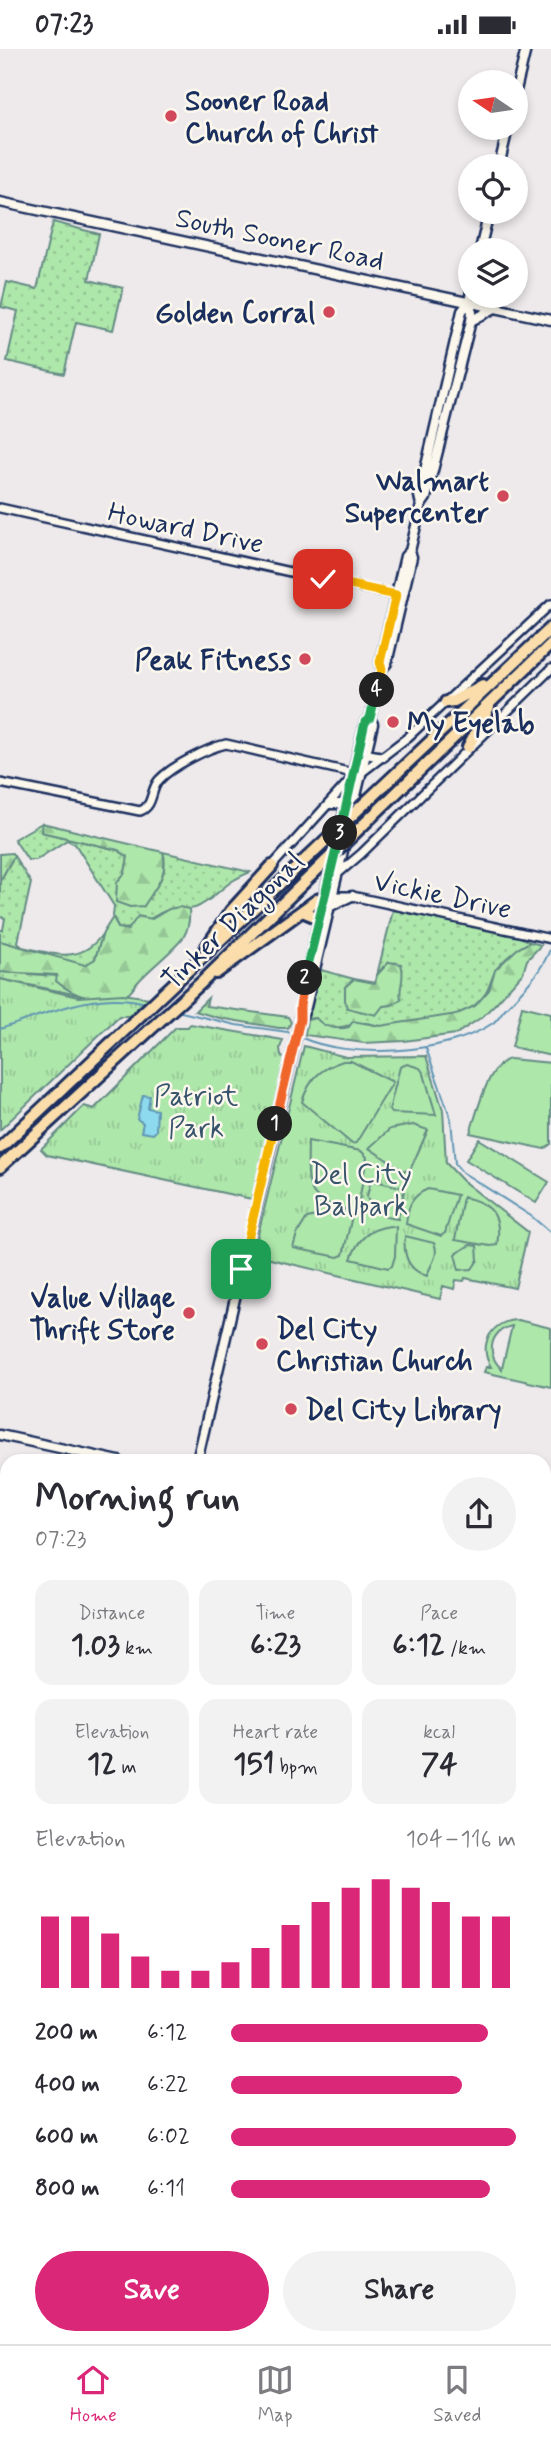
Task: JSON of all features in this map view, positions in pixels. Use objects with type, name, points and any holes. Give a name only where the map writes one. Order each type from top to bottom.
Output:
[{"type":"highway","name":"Tinker Diagonal","points":[[0,1148],[551,628]]},
{"type":"highway","name":"Tinker Diagonal","points":[[0,1167],[201,983],[551,644]]},
{"type":"highway","points":[[446,702],[460,698],[498,678]]},
{"type":"highway","points":[[468,747],[494,699]]},
{"type":"highway","points":[[199,960],[231,911],[272,866]]},
{"type":"highway","points":[[201,983],[230,965],[317,900],[330,899]]},
{"type":"highway","points":[[302,911],[314,915],[319,921]]},
{"type":"main road","points":[[521,70],[526,49]]},
{"type":"main road","name":"South Sooner Road","points":[[0,202],[458,300]]},
{"type":"main road","points":[[199,1454],[314,959],[339,873],[365,722],[370,718],[382,669],[387,663],[405,556],[410,551],[421,505],[426,498],[464,308]]},
{"type":"main road","points":[[444,406],[471,321],[470,308]]},
{"type":"main road","points":[[471,321],[493,308]]},
{"type":"main road","name":"South Sooner Road","points":[[499,308],[551,320]]},
{"type":"main road","points":[[314,959],[319,921],[330,899],[329,880],[346,804],[366,754],[373,724],[370,718]]},
{"type":"main road","points":[[366,754],[383,757]]},
{"type":"main road","points":[[330,804],[346,804]]},
{"type":"main road","points":[[330,899],[352,896]]},
{"type":"main road","points":[[0,1435],[87,1454]]},
{"type":"street","name":"Howard Drive","points":[[0,508],[399,596]]},
{"type":"street","name":"Tinker Diagonal","points":[[272,866],[356,774],[383,757],[551,604]]},
{"type":"street","name":"Tinker Diagonal","points":[[329,880],[551,669]]},
{"type":"street","points":[[0,783],[140,811],[146,809],[150,803],[159,781],[177,767],[216,746],[226,744],[356,774]]},
{"type":"street","name":"Vickie Drive","points":[[352,896],[551,939]]},
{"type":"green space","points":[[53,222],[99,234],[89,280],[123,288],[113,330],[76,322],[64,374],[7,361],[18,311],[1,307],[7,282],[37,289]]},
{"type":"green space","points":[[42,823],[41,832],[118,850],[128,857],[125,873],[153,891],[163,873],[163,852],[250,872],[231,882],[200,906],[167,910],[136,927],[118,928],[113,917],[114,906],[75,844],[67,840],[36,860],[28,860],[14,839]]},
{"type":"green space","points":[[42,823],[163,852],[163,874],[144,906],[130,907],[116,902],[117,882],[125,873],[128,857],[118,850],[41,832]]},
{"type":"green space","points":[[12,853],[14,856],[0,881],[0,854]]},
{"type":"green space","points":[[14,856],[31,883],[18,942],[22,947],[67,955],[86,950],[103,933],[95,959],[85,966],[0,941],[0,930],[3,930],[5,918],[0,917],[0,881]]},
{"type":"green space","points":[[169,909],[189,909],[189,923],[184,936],[125,996],[95,999],[63,986],[56,981],[57,975],[0,972],[0,941],[85,965],[95,959],[103,933],[113,917],[118,928],[128,930],[138,916],[152,919]]},
{"type":"green space","points":[[393,910],[484,926],[530,942],[500,965],[480,1001],[457,1014],[416,1023],[381,1026],[366,1023],[333,1027],[316,1018],[308,1019],[321,970],[354,979],[345,987],[383,1006],[392,1005],[383,967],[377,975]]},
{"type":"green space","points":[[530,942],[541,945],[527,960],[523,973],[482,1017],[456,1034],[364,1043],[305,1035],[307,1020],[316,1018],[327,1026],[340,1028],[349,1027],[353,1021],[380,1026],[457,1014],[475,1006],[489,990],[495,970],[517,949]]},
{"type":"green space","points":[[389,962],[401,964],[401,999],[392,1005],[383,1006],[376,1015],[347,1008],[345,987],[354,979],[375,983],[377,975]]},
{"type":"green space","points":[[0,972],[58,976],[83,996],[0,979]]},
{"type":"green space","points":[[0,979],[78,997],[123,994],[149,998],[129,1016],[119,1016],[0,1130]]},
{"type":"green space","points":[[208,998],[206,1006],[288,1017],[291,1022],[288,1028],[279,1028],[219,1018],[195,1011]]},
{"type":"green space","points":[[522,1006],[551,1013],[551,1056],[512,1047]]},
{"type":"green space","name":"Patriot Park","points":[[190,1024],[283,1040],[280,1048],[281,1056],[285,1059],[252,1199],[47,1155],[41,1149],[84,1106],[94,1109],[176,1027],[188,1027]]},
{"type":"green space","name":"Del City Ballpark","points":[[304,1046],[346,1057],[426,1056],[443,1110],[446,1163],[463,1181],[528,1232],[515,1288],[465,1278],[464,1281],[456,1280],[454,1289],[443,1286],[440,1299],[253,1255]]},
{"type":"green space","points":[[510,1059],[551,1063],[551,1144],[544,1149],[470,1133],[495,1069]]},
{"type":"green space","points":[[351,1061],[393,1082],[356,1143],[352,1144],[302,1102],[308,1087],[317,1076],[328,1067]]},
{"type":"green space","points":[[407,1064],[420,1068],[424,1074],[436,1115],[391,1113],[389,1110],[400,1067]]},
{"type":"green space","points":[[413,1125],[428,1130],[410,1170],[404,1171],[369,1148],[390,1129]]},
{"type":"green space","points":[[479,1139],[549,1182],[536,1203],[466,1160]]},
{"type":"green space","points":[[308,1141],[361,1151],[367,1157],[357,1212],[327,1203],[313,1191],[309,1183]]},
{"type":"green space","points":[[371,1180],[400,1187],[404,1191],[398,1219],[386,1217],[370,1207],[367,1196]]},
{"type":"green space","points":[[428,1189],[457,1195],[445,1233],[441,1236],[406,1224],[411,1202]]},
{"type":"green space","points":[[463,1197],[481,1203],[493,1212],[498,1226],[497,1245],[455,1240]]},
{"type":"green space","points":[[336,1212],[352,1216],[343,1255],[338,1257],[293,1248],[297,1234],[307,1218]]},
{"type":"green space","points":[[390,1226],[396,1227],[392,1266],[388,1268],[351,1259],[365,1236]]},
{"type":"green space","points":[[405,1236],[434,1243],[435,1256],[427,1276],[415,1270],[408,1261]]},
{"type":"green space","points":[[470,1245],[477,1246],[478,1260],[472,1269],[459,1270],[455,1254]]},
{"type":"green space","points":[[518,1320],[551,1328],[551,1387],[484,1372],[486,1367],[491,1367],[486,1350],[490,1335],[494,1329],[509,1321]],"holes":[[[512,1326],[502,1369],[493,1357],[492,1344],[499,1333]]]},
{"type":"water","points":[[143,1095],[150,1096],[148,1108],[157,1110],[156,1131],[153,1134],[141,1132],[143,1123],[137,1119]]},
{"type":"waterway","points":[[300,1037],[344,1049],[371,1051],[425,1047],[474,1033],[494,1022],[524,989],[542,966],[551,947]]},
{"type":"waterway","points":[[0,1029],[90,1001],[108,999],[145,1003]]},
{"type":"waterway","points":[[177,1011],[295,1035]]},
{"type":"waterway","points":[[426,1048],[451,1119],[455,1164],[462,1172],[531,1216],[551,1233]]},
{"type":"place","name":"Sooner Road Church of Christ","points":[[171,116]]},
{"type":"place","name":"Golden Corral","points":[[329,312]]},
{"type":"place","name":"Walmart Supercenter","points":[[503,496]]},
{"type":"place","name":"Peak Fitness","points":[[305,659]]},
{"type":"place","name":"My Eyelab","points":[[393,722]]},
{"type":"place","name":"Value Village Thrift Store","points":[[189,1313]]},
{"type":"place","name":"Del City Christian Church","points":[[262,1344]]},
{"type":"place","name":"Del City Library","points":[[291,1409]]},
{"type":"route","points":[[241,1269],[300,1020],[302,993],[365,722],[370,718],[382,669],[380,662],[396,595],[323,579]]}]
